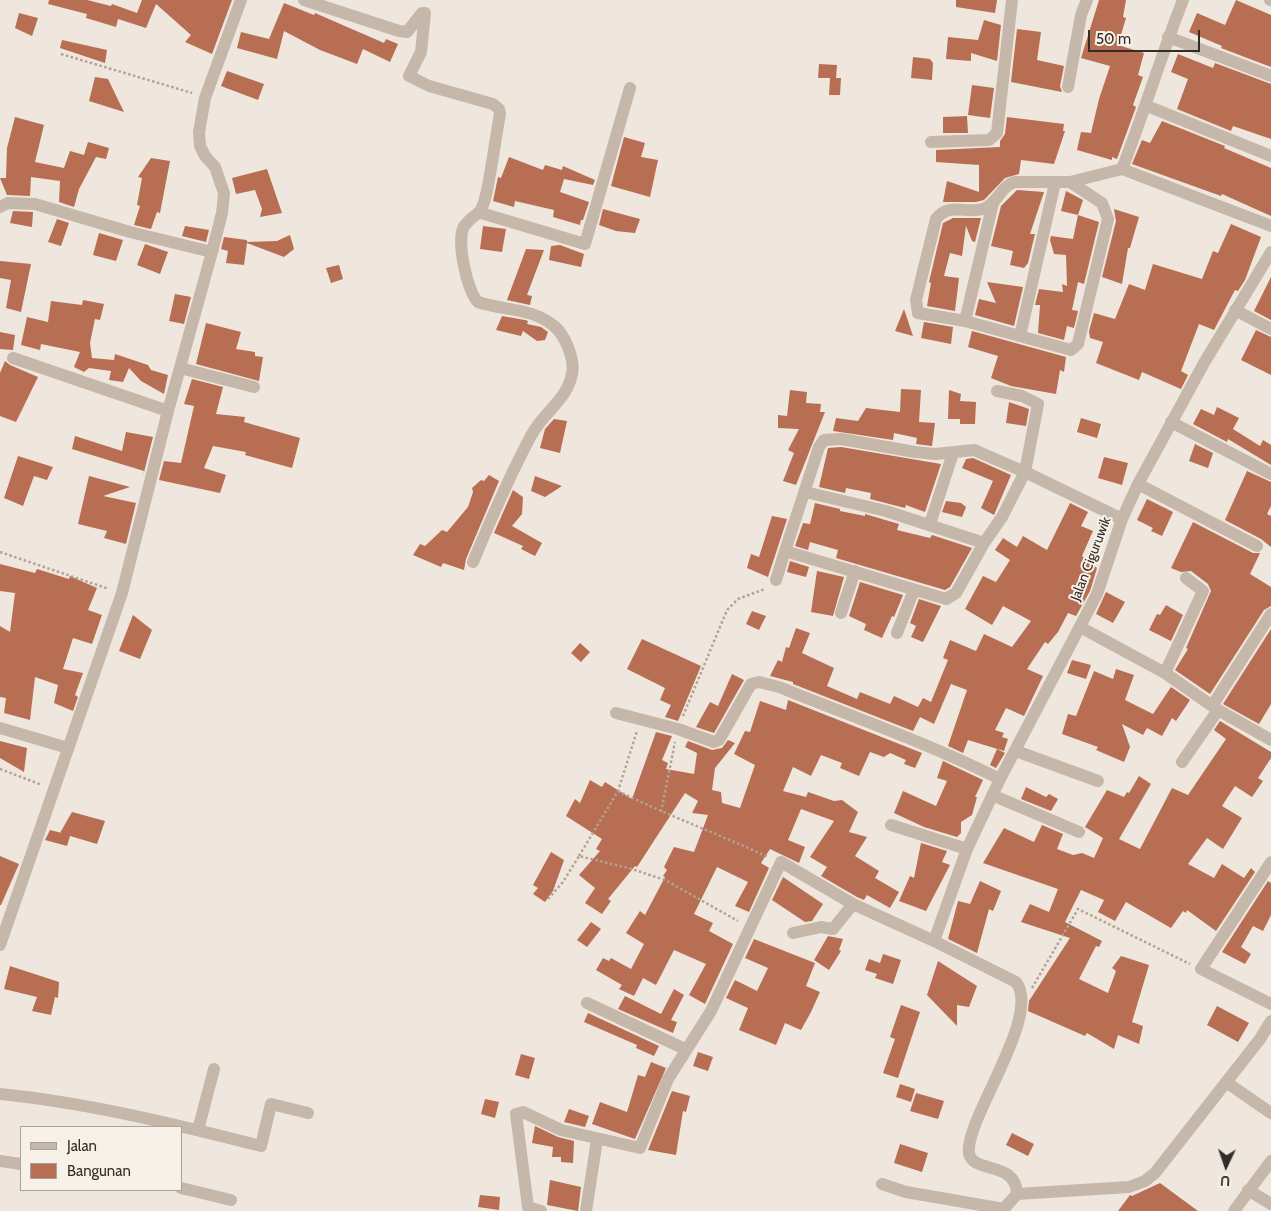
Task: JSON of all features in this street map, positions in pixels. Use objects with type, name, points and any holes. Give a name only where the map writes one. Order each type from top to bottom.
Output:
[{"type":"street","points":[[0,945],[122,593],[168,411],[222,214],[224,193],[218,173],[200,146],[199,132],[205,98],[241,0]]},
{"type":"street","points":[[304,0],[398,31],[407,32],[422,13],[425,13],[421,52],[409,76],[429,86],[476,99],[499,109],[500,114],[481,213],[464,225],[462,231],[462,253],[472,297],[486,305],[530,312],[554,326],[562,335],[570,353],[572,372],[569,387],[531,436],[473,562]]},
{"type":"street","points":[[930,142],[989,140],[997,132],[1012,0]]},
{"type":"street","points":[[1068,88],[1081,15],[1086,0]]},
{"type":"street","points":[[1122,169],[1147,106],[1168,37],[1183,0]]},
{"type":"street","points":[[1168,37],[1271,76]]},
{"type":"street","points":[[481,213],[585,244],[630,88]]},
{"type":"street","points":[[1147,106],[1271,156]]},
{"type":"street","points":[[1070,182],[1102,203],[1108,219],[1078,344],[1071,350],[965,321],[921,315],[917,310],[916,300],[936,219],[946,210],[981,210],[993,203],[1008,184],[1015,182],[1070,182],[1122,169],[1271,226]]},
{"type":"street","points":[[1020,336],[1056,183]]},
{"type":"street","points":[[0,208],[8,202],[36,204],[130,232],[212,252]]},
{"type":"street","points":[[965,321],[993,203]]},
{"type":"street","name":"Jalan Ciguruwik","points":[[934,941],[967,849],[992,795],[1097,594],[1122,519],[1138,484],[1235,310],[1267,267],[1271,252]]},
{"type":"street","points":[[1235,310],[1271,329]]},
{"type":"street","points":[[13,358],[168,411]]},
{"type":"street","points":[[180,368],[254,387]]},
{"type":"street","points":[[785,550],[914,590],[946,599],[951,598],[956,594],[984,543],[1000,522],[1025,472],[1038,404],[1022,396],[997,391]]},
{"type":"street","points":[[1171,422],[1271,474]]},
{"type":"street","points":[[776,580],[821,443],[830,439],[914,452],[953,453],[974,450],[1025,472],[1122,519]]},
{"type":"street","points":[[930,524],[953,453]]},
{"type":"street","points":[[1138,484],[1257,546]]},
{"type":"street","points":[[805,492],[886,510],[984,543]]},
{"type":"street","points":[[841,613],[855,571]]},
{"type":"street","points":[[1165,672],[1203,591],[1186,578]]},
{"type":"street","points":[[897,633],[914,590]]},
{"type":"street","points":[[1182,762],[1271,614]]},
{"type":"street","points":[[1080,626],[1165,672],[1215,708],[1269,734]]},
{"type":"street","points":[[616,713],[678,729],[711,742],[717,742],[748,687],[759,682],[779,687],[896,732],[962,760],[1000,780]]},
{"type":"street","points":[[0,728],[68,748]]},
{"type":"street","points":[[1016,751],[1098,781]]},
{"type":"street","points":[[992,795],[1079,832]]},
{"type":"street","points":[[890,825],[967,849]]},
{"type":"street","points":[[541,1211],[528,1209],[516,1117],[518,1112],[523,1112],[561,1130],[598,1140],[640,1148],[668,1079],[685,1049],[711,1011],[781,862],[853,904],[934,941],[1016,982],[1021,991],[1022,1007],[1020,1016],[1006,1055],[978,1118],[968,1150],[971,1157],[978,1164],[1010,1174],[1017,1184],[1017,1194],[1003,1210],[906,1192],[882,1184]]},
{"type":"street","points":[[1271,862],[1200,969],[1271,1004]]},
{"type":"street","points":[[793,933],[821,928],[833,929],[853,904]]},
{"type":"street","points":[[587,1003],[685,1049]]},
{"type":"street","points":[[1017,1194],[1128,1187],[1145,1181],[1155,1173],[1260,1038],[1271,1021]]},
{"type":"street","points":[[1260,1038],[1271,1046]]},
{"type":"street","points":[[198,1130],[214,1068]]},
{"type":"street","points":[[1226,1082],[1271,1113]]},
{"type":"street","points":[[0,1094],[62,1100],[180,1126]]},
{"type":"street","points":[[182,1126],[261,1146],[271,1104],[308,1114]]},
{"type":"street","points":[[586,1211],[598,1140]]},
{"type":"street","points":[[1234,1211],[1271,1160]]},
{"type":"street","points":[[0,1162],[20,1164]]},
{"type":"street","points":[[182,1188],[230,1200]]},
{"type":"street","points":[[1248,1190],[1271,1204]]},
{"type":"path","points":[[61,54],[205,98]]},
{"type":"path","points":[[0,552],[122,593]]},
{"type":"path","points":[[661,812],[678,729],[727,610],[738,599],[765,589],[776,580]]},
{"type":"path","points":[[548,899],[563,882],[618,791],[641,720]]},
{"type":"path","points":[[0,769],[53,790]]},
{"type":"path","points":[[618,791],[661,812],[710,830],[781,862]]},
{"type":"path","points":[[579,856],[632,868],[665,880],[751,928]]},
{"type":"path","points":[[1022,1007],[1078,909],[1200,969]]},
{"type":"building","points":[[49,0],[87,0],[111,6],[112,4],[137,13],[142,0],[232,0],[212,54],[185,42],[191,35],[156,4],[146,28],[118,19],[116,27],[86,18],[87,14],[48,4]]},
{"type":"building","points":[[956,0],[997,0],[995,13],[956,7]]},
{"type":"building","points":[[1099,0],[1126,0],[1123,17],[1126,18],[1118,45],[1144,53],[1138,75],[1143,77],[1133,105],[1136,107],[1117,159],[1112,157],[1112,160],[1077,150],[1081,132],[1091,133],[1099,99],[1110,66],[1081,58]]},
{"type":"building","points":[[1236,0],[1271,15],[1271,67],[1221,48],[1222,46],[1189,32],[1197,13],[1225,25]]},
{"type":"building","points":[[284,3],[314,15],[315,13],[384,43],[386,39],[398,44],[390,62],[363,49],[357,64],[320,50],[284,31],[277,59],[237,48],[241,32],[269,39]]},
{"type":"building","points":[[19,13],[38,18],[32,36],[15,28]]},
{"type":"building","points":[[984,20],[1001,25],[997,61],[971,53],[971,61],[946,59],[948,37],[978,40]]},
{"type":"building","points":[[1017,29],[1041,32],[1037,60],[1064,66],[1060,86],[1062,92],[1011,82]]},
{"type":"building","points":[[62,40],[107,50],[105,63],[60,48]]},
{"type":"building","points":[[1178,54],[1213,68],[1215,63],[1271,84],[1271,139],[1233,126],[1231,131],[1177,109],[1188,79],[1171,72]]},
{"type":"building","points":[[913,57],[930,59],[933,63],[932,80],[911,78]]},
{"type":"building","points":[[819,64],[837,65],[836,78],[841,78],[840,95],[829,95],[830,78],[818,78]]},
{"type":"building","points":[[227,71],[264,84],[258,100],[221,86]]},
{"type":"building","points":[[95,77],[108,79],[124,112],[89,101]]},
{"type":"building","points":[[972,85],[994,88],[990,118],[968,115]]},
{"type":"building","points":[[967,116],[968,133],[943,133],[943,117]]},
{"type":"building","points":[[15,117],[44,125],[35,162],[64,168],[70,151],[84,155],[88,142],[109,148],[106,159],[96,157],[79,189],[74,207],[59,202],[60,181],[31,177],[30,196],[7,195],[0,178],[6,178],[7,148]]},
{"type":"building","points":[[1007,117],[1064,124],[1063,131],[1065,131],[1054,164],[1021,160],[1019,174],[1005,178],[984,200],[976,202],[943,202],[947,181],[979,192],[979,165],[936,162],[936,150],[1000,147],[1000,141],[1005,134]]},
{"type":"building","points":[[1162,121],[1225,146],[1224,148],[1271,168],[1271,216],[1222,194],[1221,196],[1132,164],[1142,140],[1150,143]]},
{"type":"building","points":[[624,137],[645,143],[641,157],[658,160],[650,197],[611,186]]},
{"type":"building","points":[[509,157],[543,170],[545,165],[562,170],[563,166],[595,180],[593,185],[564,179],[560,192],[589,202],[580,225],[553,217],[554,210],[515,201],[514,207],[493,201],[498,177],[501,178]]},
{"type":"building","points":[[151,158],[170,161],[160,213],[157,212],[151,229],[134,225],[140,206],[137,205],[142,178],[138,177]]},
{"type":"building","points":[[267,169],[282,213],[260,217],[262,209],[255,190],[236,194],[232,178]]},
{"type":"building","points":[[1017,190],[1044,192],[1030,234],[1035,234],[1028,263],[1024,268],[1010,265],[1013,251],[991,246],[1001,206]]},
{"type":"building","points":[[1066,191],[1083,200],[1078,215],[1061,211]]},
{"type":"building","points":[[603,209],[640,219],[635,233],[616,231],[599,225]]},
{"type":"building","points":[[1114,209],[1139,217],[1130,248],[1128,248],[1122,284],[1102,277],[1116,221]]},
{"type":"building","points":[[13,211],[33,212],[32,227],[10,223]]},
{"type":"building","points":[[1078,215],[1099,222],[1084,284],[1078,282],[1072,310],[1078,311],[1074,328],[1067,326],[1064,340],[1038,333],[1040,305],[1035,305],[1039,289],[1063,292],[1062,284],[1067,286],[1066,255],[1054,254],[1050,240],[1051,236],[1073,239]]},
{"type":"building","points":[[953,218],[981,218],[975,242],[972,241],[966,226],[962,256],[950,253],[944,276],[959,278],[955,311],[927,306],[931,283],[929,282],[943,223]]},
{"type":"building","points":[[57,219],[69,223],[61,246],[48,242]]},
{"type":"building","points":[[1231,224],[1261,237],[1245,280],[1238,291],[1235,290],[1214,330],[1199,324],[1181,371],[1188,375],[1181,389],[1142,372],[1139,380],[1096,363],[1103,342],[1090,338],[1089,331],[1094,313],[1115,319],[1129,284],[1145,290],[1153,264],[1202,279],[1213,251],[1218,253]]},
{"type":"building","points":[[185,226],[209,230],[206,242],[182,236]]},
{"type":"building","points":[[483,226],[506,229],[502,252],[480,249]]},
{"type":"building","points":[[99,233],[123,240],[116,261],[93,255]]},
{"type":"building","points":[[290,235],[294,249],[284,257],[247,243],[244,265],[226,263],[228,251],[221,249],[224,237],[247,240],[247,242],[277,241]]},
{"type":"building","points":[[145,244],[168,252],[160,274],[137,265]]},
{"type":"building","points":[[560,245],[584,254],[581,267],[549,260],[551,246]]},
{"type":"building","points":[[526,249],[544,250],[527,295],[532,296],[530,305],[507,300]]},
{"type":"building","points":[[0,261],[31,264],[21,312],[6,308],[11,280],[0,278]]},
{"type":"building","points":[[339,265],[343,279],[331,283],[326,268]]},
{"type":"building","points":[[1271,277],[1271,320],[1254,311]]},
{"type":"building","points":[[987,282],[1023,287],[1014,326],[975,315],[979,299],[996,303]]},
{"type":"building","points":[[175,294],[191,297],[184,324],[169,321]]},
{"type":"building","points":[[83,300],[104,304],[100,320],[95,319],[90,343],[92,358],[114,360],[115,354],[148,365],[151,370],[168,375],[164,394],[141,381],[129,368],[123,382],[109,380],[111,371],[89,368],[84,372],[74,367],[80,352],[41,344],[40,350],[21,345],[27,317],[48,322],[51,301],[82,305]]},
{"type":"building","points":[[904,309],[913,336],[895,331]]},
{"type":"building","points":[[502,316],[525,320],[528,321],[527,324],[541,327],[548,332],[545,340],[537,341],[523,331],[521,336],[496,330]]},
{"type":"building","points":[[924,322],[953,327],[951,344],[921,338]]},
{"type":"building","points":[[206,323],[241,332],[236,349],[255,352],[255,356],[263,357],[259,381],[196,364]]},
{"type":"building","points":[[1256,330],[1271,337],[1271,375],[1241,360]]},
{"type":"building","points":[[972,331],[1066,357],[1064,372],[1060,370],[1056,394],[1011,386],[991,378],[998,356],[968,347]]},
{"type":"building","points":[[0,332],[15,335],[13,350],[0,349]]},
{"type":"building","points":[[5,361],[38,377],[16,422],[0,416],[0,373]]},
{"type":"building","points":[[192,379],[223,387],[216,414],[245,417],[244,422],[300,438],[292,468],[245,455],[246,452],[213,446],[204,468],[226,475],[220,493],[159,480],[164,461],[181,463],[194,406],[184,404]]},
{"type":"building","points":[[901,389],[921,390],[919,422],[935,423],[932,446],[916,444],[917,438],[894,433],[893,440],[833,431],[836,418],[858,421],[866,408],[900,412]]},
{"type":"building","points":[[790,390],[807,392],[806,403],[821,404],[820,412],[825,412],[796,485],[783,481],[794,453],[788,450],[799,429],[778,428],[778,415],[787,416]]},
{"type":"building","points":[[949,390],[961,394],[960,401],[976,402],[975,424],[960,424],[960,419],[948,419]]},
{"type":"building","points":[[1009,402],[1029,409],[1026,426],[1006,423]]},
{"type":"building","points":[[1217,407],[1239,418],[1233,429],[1260,446],[1263,440],[1271,445],[1271,465],[1228,439],[1227,442],[1193,424],[1201,409],[1214,415]]},
{"type":"building","points":[[1081,418],[1101,424],[1097,438],[1077,432]]},
{"type":"building","points":[[554,419],[567,421],[560,453],[540,448],[545,429]]},
{"type":"building","points":[[126,432],[153,437],[143,476],[144,471],[72,449],[75,436],[122,451]]},
{"type":"building","points":[[1195,444],[1213,453],[1208,468],[1189,461]]},
{"type":"building","points":[[841,447],[941,464],[925,512],[906,505],[905,508],[870,499],[871,493],[846,488],[845,493],[819,487],[828,448]]},
{"type":"building","points":[[18,456],[53,467],[47,480],[34,476],[23,506],[4,498]]},
{"type":"building","points":[[1104,457],[1128,463],[1122,485],[1098,478]]},
{"type":"building","points":[[973,458],[1011,475],[994,515],[981,508],[993,481],[962,468],[966,459]]},
{"type":"building","points":[[1247,471],[1271,482],[1271,506],[1267,514],[1271,516],[1271,547],[1261,539],[1225,520]]},
{"type":"building","points":[[489,475],[499,481],[466,559],[464,570],[443,563],[441,567],[413,555],[420,544],[425,546],[442,530],[447,532],[468,507],[473,492],[472,488],[481,480],[484,481]]},
{"type":"building","points":[[89,476],[130,487],[103,496],[136,503],[126,544],[104,538],[107,531],[78,524]]},
{"type":"building","points":[[535,476],[562,486],[545,497],[531,491]]},
{"type":"building","points":[[513,490],[523,497],[522,514],[512,526],[542,543],[535,556],[521,549],[523,546],[494,533]]},
{"type":"building","points":[[1147,499],[1173,512],[1162,536],[1151,531],[1153,528],[1137,520]]},
{"type":"building","points":[[946,501],[961,503],[966,507],[962,517],[942,512]]},
{"type":"building","points":[[815,503],[840,509],[840,511],[865,516],[865,514],[899,524],[897,530],[930,538],[932,535],[972,548],[950,587],[945,590],[836,558],[838,550],[810,542],[808,550],[795,546],[803,523],[810,524]]},
{"type":"building","points":[[1070,503],[1088,512],[1081,526],[1093,531],[1082,556],[1097,568],[1090,591],[1076,616],[1068,613],[1058,632],[1048,644],[1045,642],[1027,669],[1043,676],[1024,716],[1006,708],[995,730],[1004,733],[1002,737],[1008,739],[1004,751],[968,740],[963,753],[948,746],[967,690],[951,684],[934,724],[920,717],[913,731],[793,684],[793,682],[770,676],[778,660],[782,662],[786,647],[789,648],[796,628],[810,633],[802,653],[834,668],[827,686],[857,699],[860,692],[890,704],[894,696],[918,707],[923,698],[931,702],[948,660],[943,658],[950,640],[976,651],[984,634],[1012,647],[1031,621],[1003,606],[992,625],[965,609],[983,576],[996,582],[1010,560],[995,550],[1003,538],[1017,547],[1023,536],[1047,550]]},
{"type":"building","points":[[772,516],[787,519],[768,577],[747,568],[751,554],[759,557]]},
{"type":"building","points":[[1193,522],[1253,553],[1260,553],[1250,574],[1271,587],[1271,606],[1264,610],[1210,694],[1175,670],[1188,649],[1186,648],[1211,591],[1208,584],[1191,571],[1181,572],[1171,568]]},
{"type":"building","points":[[790,561],[809,567],[806,577],[787,572]]},
{"type":"building","points":[[0,564],[35,573],[37,569],[69,579],[70,576],[97,588],[88,610],[102,615],[92,644],[73,638],[63,669],[83,673],[75,695],[78,697],[73,711],[54,703],[58,685],[35,677],[30,720],[4,713],[6,698],[0,697],[0,626],[10,632],[15,593],[0,591]]},
{"type":"building","points":[[817,571],[844,577],[833,616],[811,612]]},
{"type":"building","points":[[860,582],[903,595],[894,617],[892,616],[882,638],[864,630],[866,624],[849,616]]},
{"type":"building","points":[[1106,592],[1125,602],[1113,623],[1096,614]]},
{"type":"building","points":[[919,599],[941,606],[923,642],[911,637],[916,626],[910,623]]},
{"type":"building","points":[[1166,605],[1183,615],[1171,641],[1149,630],[1157,614],[1160,615]]},
{"type":"building","points":[[752,611],[766,616],[759,630],[746,624]]},
{"type":"building","points":[[133,615],[152,630],[140,659],[119,651]]},
{"type":"building","points":[[1271,629],[1271,704],[1259,724],[1223,704]]},
{"type":"building","points":[[642,639],[701,666],[678,721],[665,717],[671,705],[660,700],[665,688],[627,669]]},
{"type":"building","points":[[580,643],[590,652],[581,662],[571,653]]},
{"type":"building","points":[[1072,660],[1091,665],[1086,679],[1067,673]]},
{"type":"building","points":[[1116,669],[1134,675],[1125,700],[1153,714],[1171,687],[1190,700],[1176,721],[1172,718],[1162,736],[1147,728],[1143,735],[1122,724],[1130,747],[1124,762],[1096,750],[1098,747],[1062,734],[1068,714],[1076,716],[1094,671],[1113,679]]},
{"type":"building","points":[[732,674],[744,680],[714,733],[696,727],[710,702],[718,706]]},
{"type":"building","points":[[788,700],[922,753],[915,768],[904,764],[906,760],[890,753],[884,757],[870,752],[859,776],[840,768],[842,763],[821,755],[811,776],[793,767],[783,791],[806,797],[808,792],[834,801],[842,800],[858,812],[849,832],[867,837],[855,856],[879,871],[875,878],[899,892],[890,908],[867,895],[864,900],[857,897],[821,876],[827,867],[810,857],[834,821],[801,809],[788,840],[805,847],[799,863],[770,849],[761,863],[769,868],[749,912],[735,906],[748,882],[717,867],[694,914],[713,923],[709,931],[733,944],[705,1004],[689,995],[706,964],[674,950],[656,985],[643,978],[634,996],[619,989],[622,985],[596,970],[603,958],[609,961],[611,958],[631,969],[644,944],[626,933],[640,911],[645,915],[665,877],[663,876],[667,870],[664,867],[674,847],[694,852],[708,815],[692,813],[698,801],[685,793],[637,867],[635,866],[608,899],[611,901],[602,914],[585,903],[595,888],[579,875],[600,851],[596,849],[602,839],[566,816],[575,799],[580,803],[590,780],[602,787],[605,782],[632,799],[656,732],[672,736],[662,760],[668,763],[666,769],[694,774],[697,753],[685,747],[688,741],[712,750],[722,748],[728,740],[735,743],[715,768],[712,790],[721,792],[722,803],[740,808],[755,765],[734,754],[745,731],[750,732],[760,701],[786,710]]},
{"type":"building","points":[[1220,721],[1271,752],[1271,758],[1258,778],[1263,781],[1252,797],[1235,786],[1222,806],[1242,818],[1223,849],[1207,838],[1188,864],[1214,878],[1222,864],[1244,878],[1251,868],[1255,872],[1216,931],[1187,910],[1186,913],[1183,911],[1171,928],[1126,902],[1115,921],[1098,912],[1104,900],[1081,890],[1065,922],[1102,941],[1099,947],[1096,946],[1079,979],[1108,993],[1116,971],[1112,968],[1121,956],[1149,965],[1132,1022],[1143,1026],[1139,1044],[1118,1035],[1114,1049],[1087,1033],[1085,1036],[1028,1011],[1029,1001],[1070,938],[1021,922],[1030,904],[1049,912],[1058,889],[983,863],[1004,828],[1034,842],[1042,825],[1063,834],[1057,849],[1073,855],[1082,853],[1094,858],[1103,838],[1085,827],[1107,790],[1124,797],[1127,792],[1129,793],[1139,776],[1151,784],[1119,839],[1140,849],[1172,788],[1188,795],[1226,739],[1214,730]]},
{"type":"building","points":[[0,741],[27,748],[24,772],[0,758]]},
{"type":"building","points":[[997,749],[1005,753],[996,768],[990,765]]},
{"type":"building","points":[[943,761],[983,780],[975,797],[977,797],[972,815],[961,822],[961,833],[957,837],[924,827],[894,813],[903,791],[936,806],[947,781],[937,778]]},
{"type":"building","points":[[1026,787],[1046,797],[1049,794],[1058,799],[1051,811],[1021,799]]},
{"type":"building","points":[[72,812],[105,821],[97,844],[70,836],[67,846],[45,840],[50,830],[60,833]]},
{"type":"building","points":[[921,843],[947,851],[942,862],[950,865],[926,911],[899,901],[910,876],[914,878]]},
{"type":"building","points":[[551,852],[564,860],[553,891],[545,902],[533,894],[538,888],[533,885]]},
{"type":"building","points":[[0,856],[19,864],[1,905],[0,905]]},
{"type":"building","points":[[783,877],[823,904],[812,921],[805,922],[772,900]]},
{"type":"building","points":[[980,881],[1001,891],[993,911],[989,909],[977,953],[948,939],[958,901],[970,904]]},
{"type":"building","points":[[1268,881],[1271,883],[1271,915],[1263,931],[1253,926],[1241,947],[1251,954],[1245,964],[1222,952]]},
{"type":"building","points":[[591,922],[601,929],[587,947],[577,940]]},
{"type":"building","points":[[828,936],[843,939],[839,950],[841,951],[829,970],[814,960]]},
{"type":"building","points":[[754,939],[815,963],[806,986],[820,992],[811,1012],[801,1030],[785,1023],[776,1045],[739,1030],[748,1008],[726,998],[735,980],[757,991],[768,968],[745,958]]},
{"type":"building","points":[[883,954],[901,960],[893,984],[875,978],[877,974],[865,970],[869,959],[880,963]]},
{"type":"building","points":[[938,961],[977,986],[969,1007],[957,1005],[957,1026],[927,995]]},
{"type":"building","points":[[10,966],[59,982],[58,998],[55,997],[51,1015],[32,1011],[37,997],[4,989]]},
{"type":"building","points":[[674,989],[684,995],[671,1020],[677,1022],[673,1033],[618,1009],[625,996],[661,1014]]},
{"type":"building","points":[[901,1005],[920,1012],[898,1078],[883,1073],[895,1039],[890,1037]]},
{"type":"building","points":[[1217,1006],[1249,1023],[1238,1042],[1207,1025]]},
{"type":"building","points":[[588,1013],[659,1046],[654,1056],[636,1048],[637,1045],[584,1022]]},
{"type":"building","points":[[698,1052],[713,1057],[708,1071],[693,1066]]},
{"type":"building","points":[[521,1054],[535,1058],[529,1079],[515,1075]]},
{"type":"building","points":[[651,1062],[666,1068],[635,1139],[592,1124],[600,1102],[627,1112],[638,1075],[645,1077]]},
{"type":"building","points":[[900,1084],[915,1089],[911,1102],[896,1097]]},
{"type":"building","points":[[672,1091],[690,1096],[686,1112],[683,1111],[676,1155],[648,1150]]},
{"type":"building","points":[[916,1093],[944,1101],[938,1119],[910,1111]]},
{"type":"building","points":[[485,1099],[499,1102],[495,1118],[481,1114]]},
{"type":"building","points":[[569,1109],[589,1116],[585,1127],[564,1122]]},
{"type":"building","points":[[535,1126],[558,1137],[574,1141],[573,1163],[561,1162],[561,1157],[552,1157],[553,1147],[532,1143]]},
{"type":"building","points":[[1012,1133],[1034,1144],[1028,1156],[1006,1145]]},
{"type":"building","points":[[900,1144],[928,1153],[922,1172],[894,1163]]},
{"type":"building","points":[[550,1180],[581,1187],[578,1211],[547,1205]]},
{"type":"building","points":[[1160,1183],[1198,1211],[1118,1211],[1130,1195],[1132,1196]]},
{"type":"building","points":[[480,1195],[500,1197],[499,1210],[478,1207]]}]
